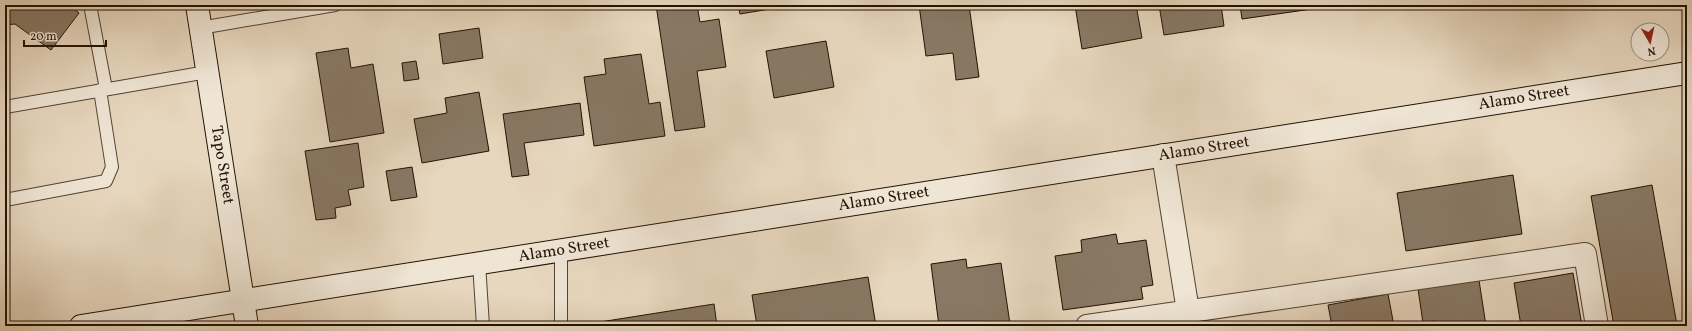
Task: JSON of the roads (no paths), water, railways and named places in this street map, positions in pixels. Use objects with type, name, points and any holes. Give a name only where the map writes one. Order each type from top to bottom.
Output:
[{"type":"main road","name":"Tapo Street","points":[[197,5],[247,326]]},
{"type":"main road","name":"Alamo Street","points":[[81,326],[1687,73]]},
{"type":"main road","points":[[1163,155],[1188,311]]},
{"type":"main road","points":[[1087,326],[1585,254],[1597,326]]},
{"type":"lane","points":[[5,200],[106,181],[112,167],[103,90],[90,5]]},
{"type":"lane","points":[[200,28],[335,5]]},
{"type":"lane","points":[[5,107],[208,72]]},
{"type":"lane","points":[[561,250],[561,326]]},
{"type":"lane","points":[[479,263],[483,326]]}]
